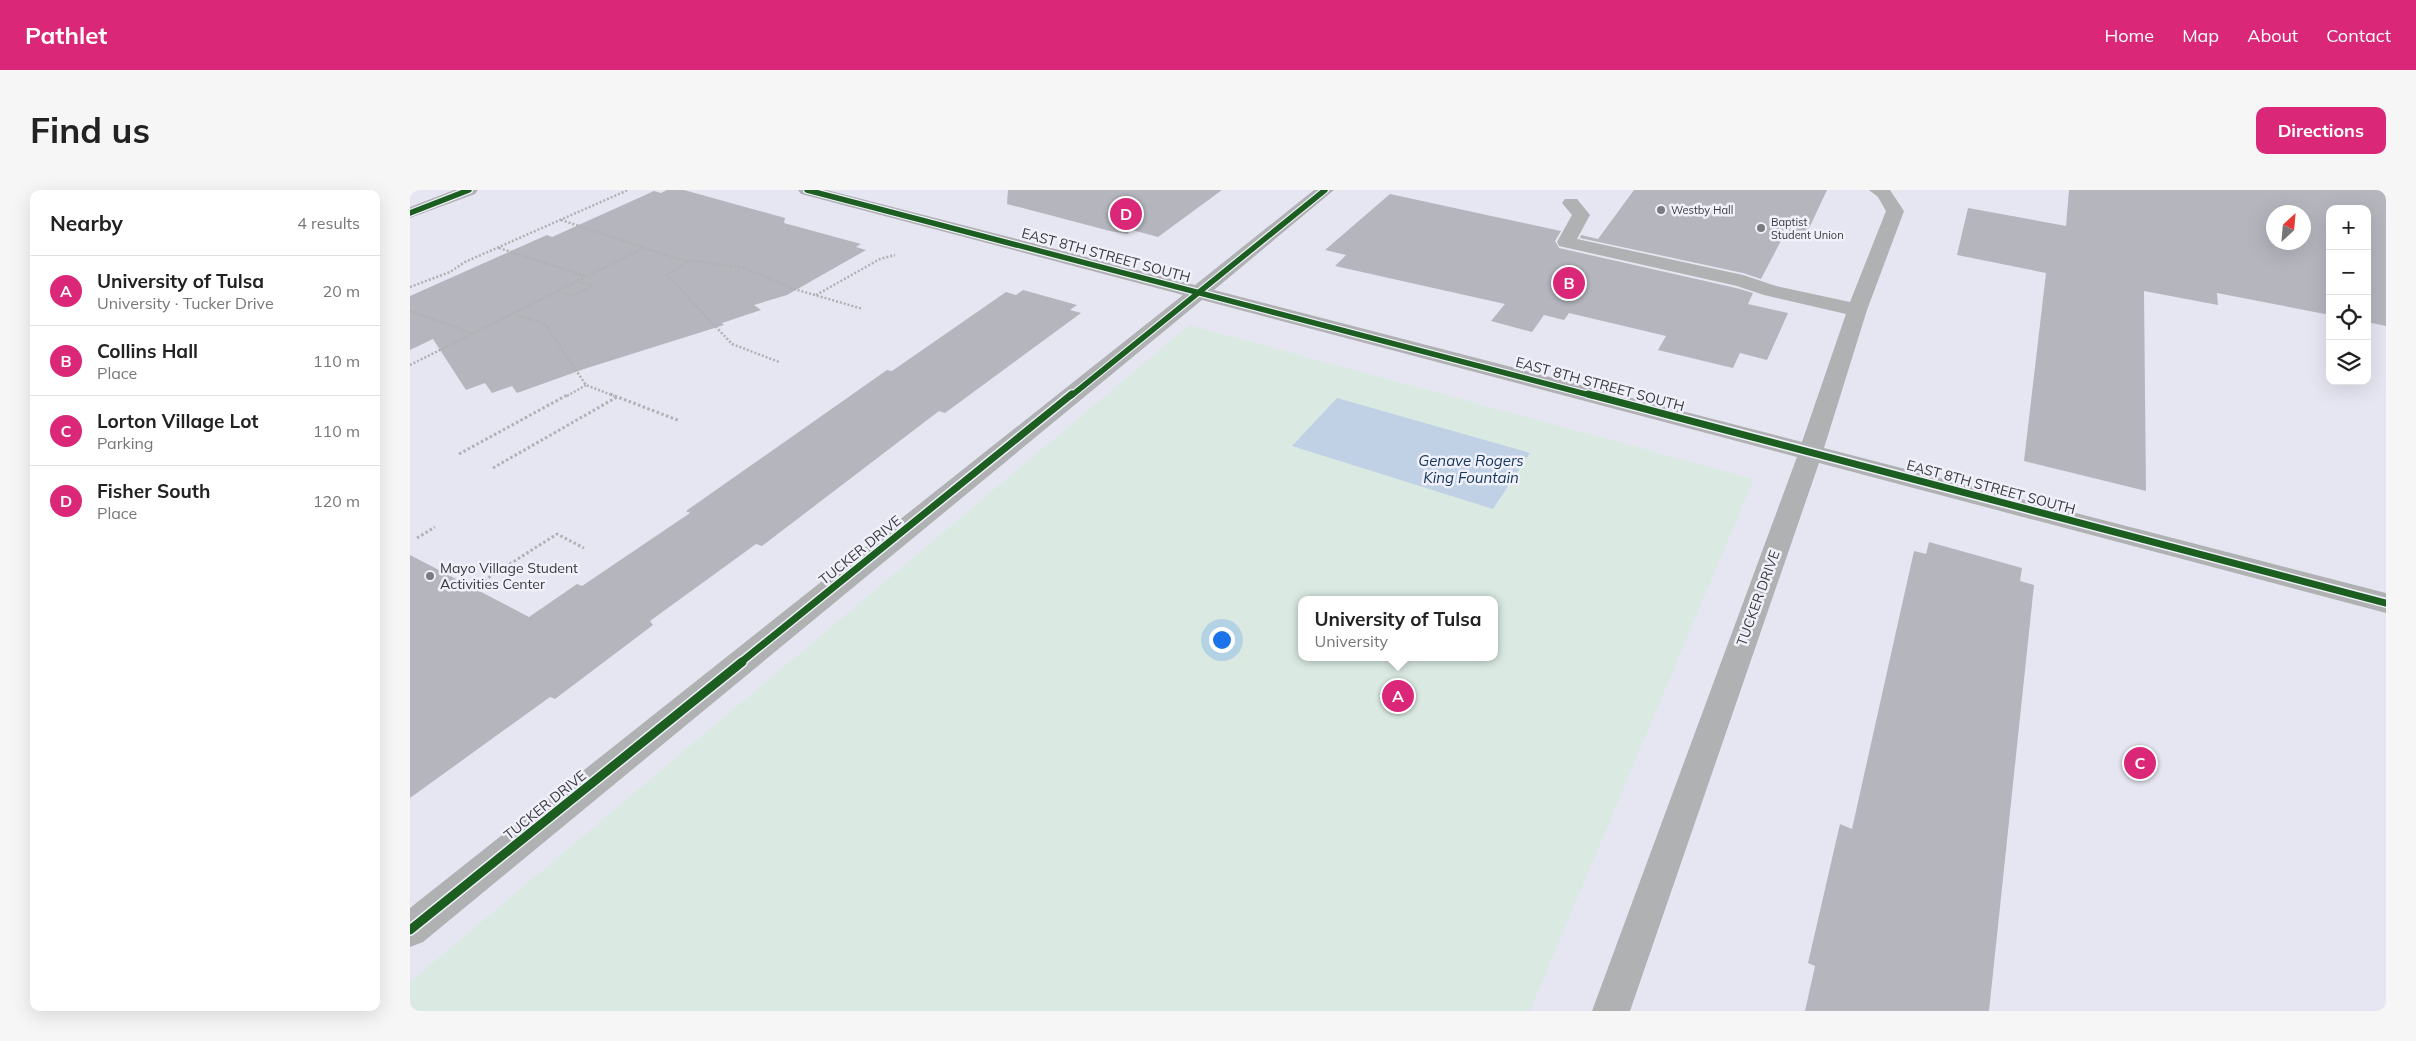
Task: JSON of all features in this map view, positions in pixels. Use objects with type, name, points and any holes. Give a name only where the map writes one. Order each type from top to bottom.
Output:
[{"type":"street","points":[[410,197],[428,190]]},
{"type":"street","points":[[410,213],[469,190]]},
{"type":"street","name":"EAST 8TH STREET SOUTH","points":[[807,190],[2386,603]]},
{"type":"street","name":"TUCKER DRIVE","points":[[410,930],[1325,190]]},
{"type":"street","name":"TUCKER DRIVE","points":[[1611,1011],[1810,452],[1858,310],[1895,211],[1884,194],[1878,190]]},
{"type":"street","points":[[1571,203],[1581,215],[1566,242],[1743,280],[1771,291],[1858,310]]},
{"type":"path","points":[[410,287],[450,272],[465,262],[628,190]]},
{"type":"path","points":[[561,220],[678,259],[744,268],[815,295],[863,309]]},
{"type":"path","points":[[498,248],[586,277]]},
{"type":"path","points":[[410,365],[643,248]]},
{"type":"path","points":[[815,295],[880,259],[895,255]]},
{"type":"path","points":[[689,260],[668,275],[732,344],[778,362]]},
{"type":"path","points":[[558,290],[573,296],[592,286],[578,281]]},
{"type":"path","points":[[410,311],[473,333]]},
{"type":"path","points":[[512,313],[545,324],[586,385],[680,422]]},
{"type":"path","points":[[459,454],[586,385]]},
{"type":"path","points":[[493,468],[617,397]]},
{"type":"path","points":[[416,538],[435,527]]},
{"type":"path","points":[[480,583],[556,534],[584,548]]},
{"type":"shaded area","points":[[410,190],[2386,190],[2386,1011],[410,1011]]},
{"type":"shaded area","points":[[1189,325],[1754,479],[1530,1011],[410,1011],[410,982]]},
{"type":"water","name":"Genave Rogers King Fountain","points":[[1337,398],[1530,453],[1493,509],[1292,446]]},
{"type":"building","points":[[667,190],[684,190],[785,218],[784,223],[861,244],[856,247],[866,250],[787,295],[754,305],[761,310],[722,323],[724,325],[584,369],[517,393],[512,386],[492,393],[485,383],[466,390],[433,339],[410,350],[410,296],[547,235],[552,237],[654,191],[661,193]]},
{"type":"building","points":[[1008,190],[1222,190],[1158,237],[1132,230],[1127,234],[1110,231],[1007,204]]},
{"type":"building","points":[[1634,190],[1827,190],[1804,239],[1784,235],[1761,279],[1743,273],[1580,238],[1581,235],[1598,239]]},
{"type":"building","points":[[2069,190],[2386,190],[2386,326],[2371,323],[2371,205],[2326,205],[2326,314],[2217,293],[2218,305],[2144,291],[2146,491],[2024,461],[2046,273],[1957,255],[1968,208],[2066,226]]},
{"type":"building","points":[[1390,194],[1561,231],[1555,241],[1559,248],[1736,288],[1753,293],[1748,304],[1788,313],[1767,360],[1740,353],[1733,368],[1658,350],[1666,336],[1569,313],[1564,320],[1544,315],[1532,332],[1491,321],[1505,304],[1335,266],[1346,255],[1325,250]]},
{"type":"building","points":[[1023,290],[1077,305],[1070,310],[1081,313],[945,413],[939,411],[762,546],[756,544],[650,621],[653,625],[555,699],[550,697],[410,798],[410,555],[529,617],[577,584],[582,586],[690,513],[686,511],[887,370],[892,371],[1006,292],[1016,295]]},
{"type":"building","points":[[1929,542],[2022,568],[2020,581],[2034,585],[1989,1011],[1805,1011],[1815,966],[1808,963],[1840,824],[1852,829],[1914,551],[1926,554]]},
{"type":"cycle path","points":[[410,213],[469,190]]},
{"type":"cycle path","points":[[807,190],[2386,603]]},
{"type":"cycle path","points":[[410,930],[1325,190]]},
{"type":"place","name":"Westby Hall","points":[[1661,210]]},
{"type":"place","name":"Fisher South","points":[[1126,214]]},
{"type":"place","name":"Baptist Student Union","points":[[1761,228]]},
{"type":"place","name":"Collins Hall","points":[[1569,283]]},
{"type":"place","name":"Mayo Village Student Activities Center","points":[[430,576]]},
{"type":"place","name":"University of Tulsa","points":[[1398,696]]},
{"type":"place","name":"Lorton Village Lot","points":[[2140,763]]}]
